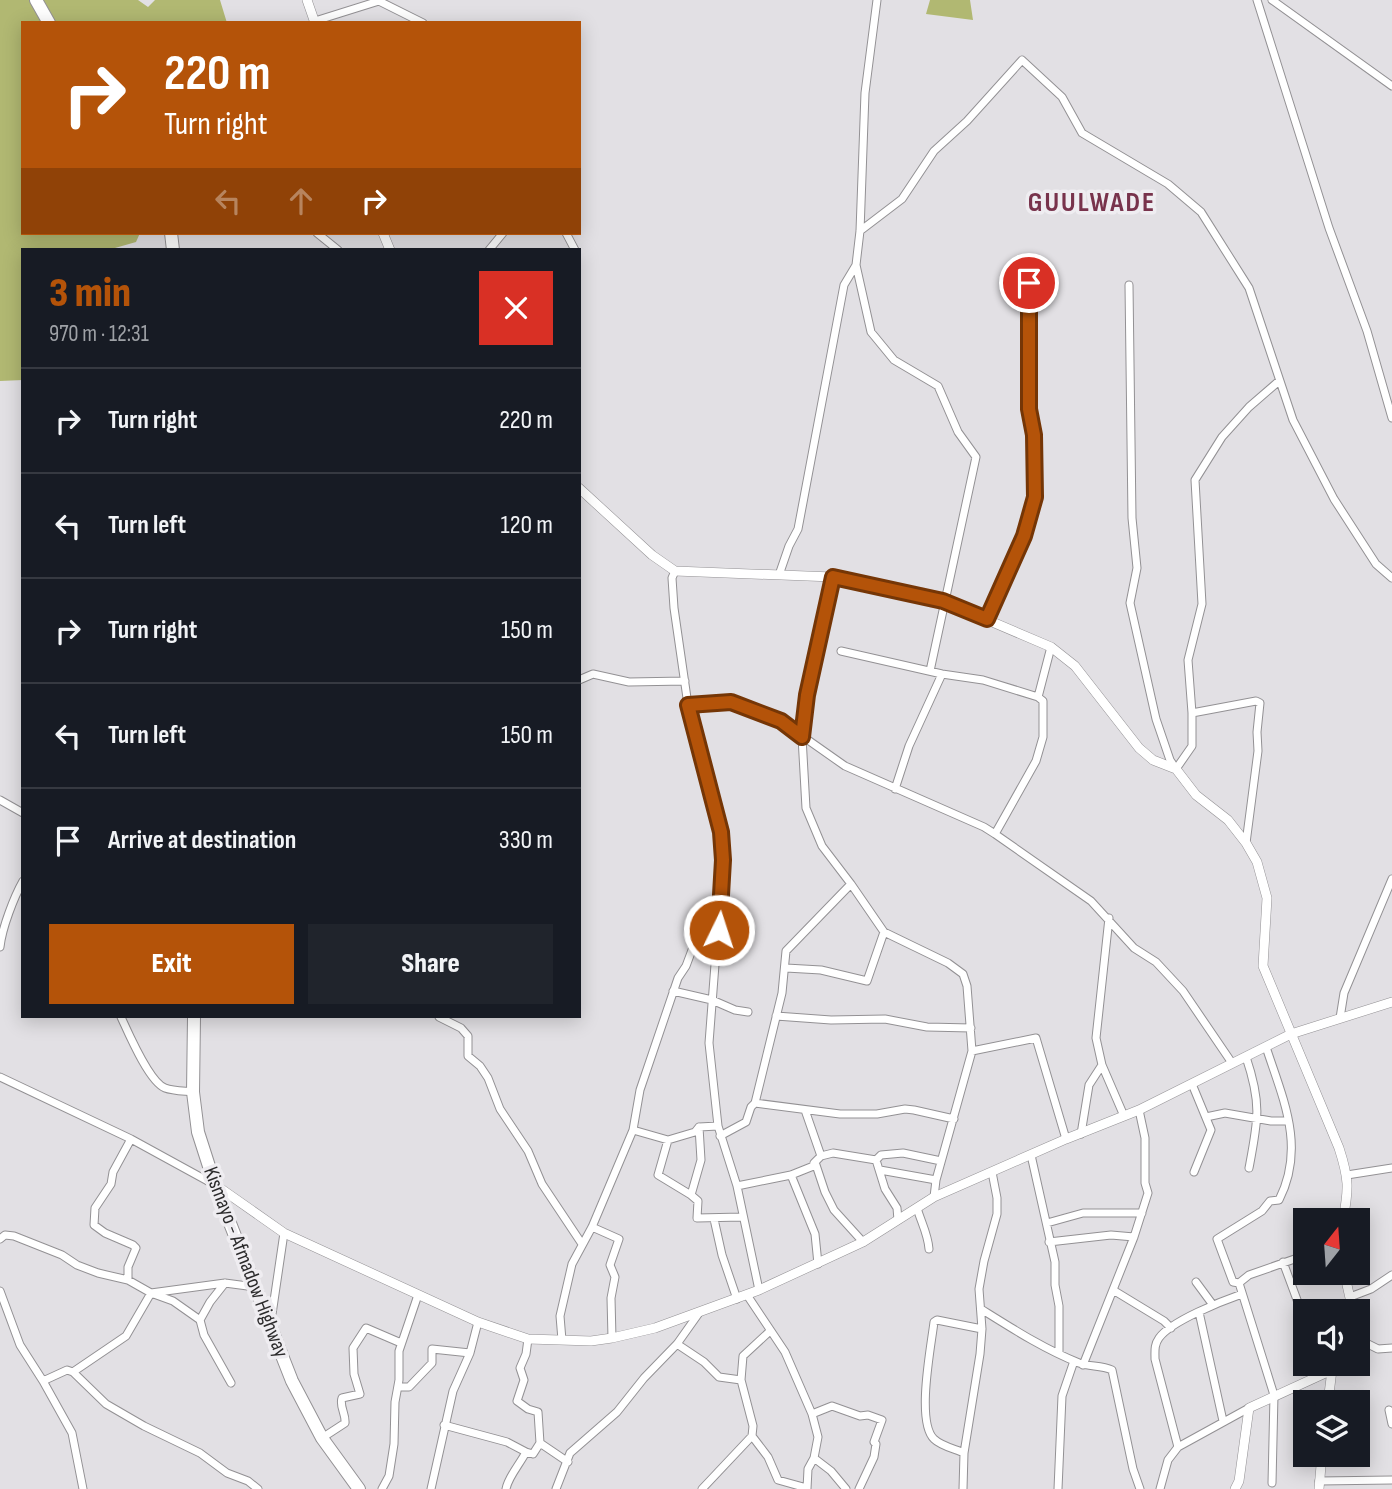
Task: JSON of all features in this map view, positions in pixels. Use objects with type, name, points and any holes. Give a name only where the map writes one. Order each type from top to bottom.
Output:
[{"type":"main road","points":[[36,0],[48,21]]},
{"type":"main road","name":"Kismayo - Afmadow Highway","points":[[194,1018],[193,1093],[198,1132],[215,1185],[292,1381],[322,1438],[356,1488]]},
{"type":"street","points":[[307,0],[315,21]]},
{"type":"street","points":[[877,0],[865,93],[860,231],[856,265],[871,332],[894,360],[938,386],[958,432],[975,457],[973,477],[943,601],[930,671]]},
{"type":"street","points":[[1257,0],[1329,228],[1367,331],[1392,418]]},
{"type":"street","points":[[1272,0],[1392,86]]},
{"type":"street","points":[[318,21],[379,1],[419,21]]},
{"type":"street","points":[[860,231],[902,199],[934,151],[967,121],[1022,60],[1062,97],[1082,133],[1168,184],[1200,212],[1249,288],[1293,420],[1334,499],[1376,564],[1392,578]]},
{"type":"street","points":[[319,235],[336,248]]},
{"type":"street","points":[[779,575],[789,546],[799,529],[844,285],[856,265]]},
{"type":"street","points":[[987,619],[1024,536],[1035,497],[1034,435],[1029,409],[1029,283]]},
{"type":"street","points":[[1129,285],[1132,518],[1137,568],[1130,603],[1156,719],[1170,760],[1176,769],[1196,795],[1228,820],[1257,862],[1267,898],[1263,966],[1348,1174],[1344,1208]]},
{"type":"street","points":[[1176,769],[1192,746],[1188,660],[1202,604],[1195,480],[1222,437],[1248,407],[1279,381]]},
{"type":"street","points":[[581,490],[652,555],[675,571],[833,577],[943,601],[1051,647],[1075,666],[1139,748],[1153,760],[1176,769]]},
{"type":"street","points":[[675,571],[672,578],[674,608],[688,705],[721,832],[723,860],[718,949],[709,1043],[718,1126],[737,1186],[759,1290]]},
{"type":"street","points":[[833,577],[807,695],[802,737],[806,808],[821,846],[884,932],[948,963],[963,974],[967,986],[972,1051],[941,1161],[934,1197]]},
{"type":"street","points":[[1038,697],[1051,647]]},
{"type":"street","points":[[841,650],[942,674],[983,680],[1038,697],[1043,701],[1042,737],[1036,761],[995,834]]},
{"type":"street","points":[[581,679],[593,674],[629,682],[685,681]]},
{"type":"street","points":[[895,789],[909,746],[942,674]]},
{"type":"street","points":[[1192,713],[1256,701],[1260,703],[1258,751],[1246,843]]},
{"type":"street","points":[[688,705],[731,702],[781,721],[845,766],[984,827],[1059,876],[1091,901],[1134,948],[1156,962],[1183,991],[1232,1063]]},
{"type":"street","points":[[0,800],[21,812]]},
{"type":"street","points":[[1340,1018],[1344,993],[1392,878]]},
{"type":"street","points":[[720,1136],[746,1122],[755,1103],[782,993],[786,951],[851,884]]},
{"type":"street","points":[[0,947],[11,903],[21,885]]},
{"type":"street","points":[[1108,918],[1096,1038],[1102,1065],[1124,1116]]},
{"type":"street","points":[[786,968],[821,970],[867,981],[884,932]]},
{"type":"street","points":[[562,1340],[560,1315],[572,1264],[592,1227],[633,1130],[640,1090],[673,991],[692,950],[718,949]]},
{"type":"street","points":[[673,991],[748,1012]]},
{"type":"street","points":[[0,1077],[131,1139],[215,1185],[285,1233],[478,1322],[528,1339],[591,1341],[655,1328],[759,1290],[863,1242],[934,1197],[1139,1110],[1291,1034],[1392,1002]]},
{"type":"street","points":[[775,1016],[831,1020],[885,1019],[927,1027],[971,1028]]},
{"type":"street","points":[[121,1018],[137,1055],[158,1083],[163,1088],[193,1093]]},
{"type":"street","points":[[441,1018],[461,1028],[468,1036],[468,1056],[480,1066],[488,1078],[500,1109],[528,1151],[542,1184],[582,1244]]},
{"type":"street","points":[[972,1051],[1036,1038],[1066,1139]]},
{"type":"street","points":[[1266,1047],[1288,1121],[1293,1157],[1280,1198],[1270,1201],[1262,1211],[1217,1239],[1233,1282],[1239,1283],[1249,1275],[1293,1259]]},
{"type":"street","points":[[1246,1057],[1255,1082],[1258,1120],[1249,1168]]},
{"type":"street","points":[[1081,1134],[1089,1085],[1102,1065]]},
{"type":"street","points":[[1192,1084],[1210,1133],[1194,1172]]},
{"type":"street","points":[[755,1103],[841,1114],[877,1114],[905,1109],[954,1119]]},
{"type":"street","points":[[805,1110],[821,1156]]},
{"type":"street","points":[[1083,1365],[1134,1237],[1148,1193],[1139,1110]]},
{"type":"street","points":[[1206,1118],[1225,1113],[1258,1120],[1288,1121]]},
{"type":"street","points":[[633,1130],[668,1140],[695,1132],[699,1127],[718,1126]]},
{"type":"street","points":[[691,1195],[701,1160],[699,1127]]},
{"type":"street","points":[[128,1280],[128,1267],[136,1248],[105,1233],[94,1224],[94,1218],[95,1208],[111,1184],[113,1172],[131,1139]]},
{"type":"street","points":[[668,1140],[658,1175],[698,1201],[698,1218],[742,1217]]},
{"type":"street","points":[[863,1242],[834,1210],[814,1163],[821,1156],[833,1153],[876,1160]]},
{"type":"street","points":[[876,1160],[881,1155],[903,1153],[941,1161]]},
{"type":"street","points":[[1031,1155],[1055,1262],[1059,1353]]},
{"type":"street","points":[[876,1160],[885,1189],[897,1208],[898,1220]]},
{"type":"street","points":[[737,1186],[791,1175],[816,1166]]},
{"type":"street","points":[[1348,1174],[1392,1168]]},
{"type":"street","points":[[880,1170],[936,1181]]},
{"type":"street","points":[[963,1489],[964,1453],[982,1329],[979,1294],[982,1271],[997,1214],[992,1172]]},
{"type":"street","points":[[791,1175],[815,1234],[818,1264]]},
{"type":"street","points":[[916,1208],[928,1237],[929,1249]]},
{"type":"street","points":[[1047,1223],[1083,1213],[1142,1213]]},
{"type":"street","points":[[714,1219],[722,1255],[737,1298]]},
{"type":"street","points":[[592,1227],[619,1239],[610,1265],[615,1277],[611,1298],[612,1338]]},
{"type":"street","points":[[270,1325],[285,1233]]},
{"type":"street","points":[[1049,1242],[1111,1235],[1134,1237]]},
{"type":"street","points":[[0,1239],[14,1236],[62,1255],[77,1265],[128,1280],[150,1293],[173,1301],[200,1320],[204,1335],[231,1383]]},
{"type":"street","points":[[1283,1262],[1297,1299]]},
{"type":"street","points":[[1347,1285],[1350,1297],[1371,1289],[1392,1275]]},
{"type":"street","points":[[1196,1282],[1213,1305]]},
{"type":"street","points":[[150,1293],[225,1283],[255,1287]]},
{"type":"street","points":[[200,1320],[225,1283]]},
{"type":"street","points":[[1239,1283],[1274,1395],[1272,1483]]},
{"type":"street","points":[[1113,1290],[1171,1328]]},
{"type":"street","points":[[0,1291],[20,1345],[72,1433],[83,1489]]},
{"type":"street","points":[[73,1372],[126,1336],[150,1293]]},
{"type":"street","points":[[382,1489],[389,1476],[394,1444],[401,1343],[418,1294]]},
{"type":"street","points":[[1178,1447],[1155,1359],[1158,1339],[1199,1312],[1242,1294]]},
{"type":"street","points":[[747,1295],[785,1352],[812,1414],[818,1437],[814,1458],[808,1469],[807,1489],[778,1480]]},
{"type":"street","points":[[981,1309],[1036,1343],[1074,1361],[1112,1370],[1133,1469],[1140,1489]]},
{"type":"street","points":[[1199,1312],[1223,1421]]},
{"type":"street","points":[[556,1489],[570,1453],[613,1416],[677,1344],[699,1313]]},
{"type":"street","points":[[964,1453],[936,1441],[929,1432],[924,1395],[934,1322],[937,1320],[982,1329]]},
{"type":"street","points":[[431,1489],[444,1425],[455,1386],[470,1353],[478,1322]]},
{"type":"street","points":[[322,1438],[345,1423],[342,1398],[360,1394],[354,1374],[353,1348],[366,1328],[401,1343]]},
{"type":"street","points":[[702,1489],[752,1436],[753,1426],[741,1380],[744,1353],[770,1331]]},
{"type":"street","points":[[444,1425],[507,1442],[533,1454],[540,1443],[538,1412],[517,1401],[524,1380],[520,1368],[528,1339]]},
{"type":"street","points":[[677,1344],[704,1362],[719,1377],[741,1380]]},
{"type":"street","points":[[1370,1345],[1378,1349],[1392,1348]]},
{"type":"street","points":[[398,1387],[409,1387],[432,1363],[432,1349],[470,1353]]},
{"type":"street","points":[[1058,1489],[1062,1396],[1074,1361]]},
{"type":"street","points":[[43,1381],[67,1370],[73,1372],[106,1404],[200,1453],[227,1473],[248,1481],[258,1489]]},
{"type":"street","points":[[1160,1489],[1168,1460],[1178,1447],[1223,1421],[1316,1376]]},
{"type":"street","points":[[812,1414],[832,1406],[882,1420],[874,1443],[874,1457],[859,1489]]},
{"type":"street","points":[[1235,1489],[1239,1481],[1249,1408]]},
{"type":"street","points":[[1389,1410],[1392,1424]]},
{"type":"street","points":[[752,1436],[768,1457],[778,1480],[778,1489]]},
{"type":"street","points":[[540,1443],[568,1462]]},
{"type":"street","points":[[506,1489],[526,1451]]},
{"type":"street","points":[[814,1458],[831,1471],[846,1489]]},
{"type":"street","points":[[1321,1467],[1319,1485],[1392,1480]]},
{"type":"green space","points":[[0,0],[138,0],[148,7],[155,0],[220,0],[226,21],[21,21],[21,235],[139,235],[136,242],[115,248],[21,248],[21,380],[0,381]]},
{"type":"green space","points":[[930,0],[970,0],[973,20],[926,14]]},
{"type":"district","name":"GUULWADE","points":[[1092,202]]},
{"type":"route","points":[[719,930],[723,860],[721,832],[688,705],[731,702],[781,721],[802,737],[807,695],[833,577],[943,601],[987,619],[1024,536],[1035,497],[1034,435],[1029,409],[1029,283]]}]
